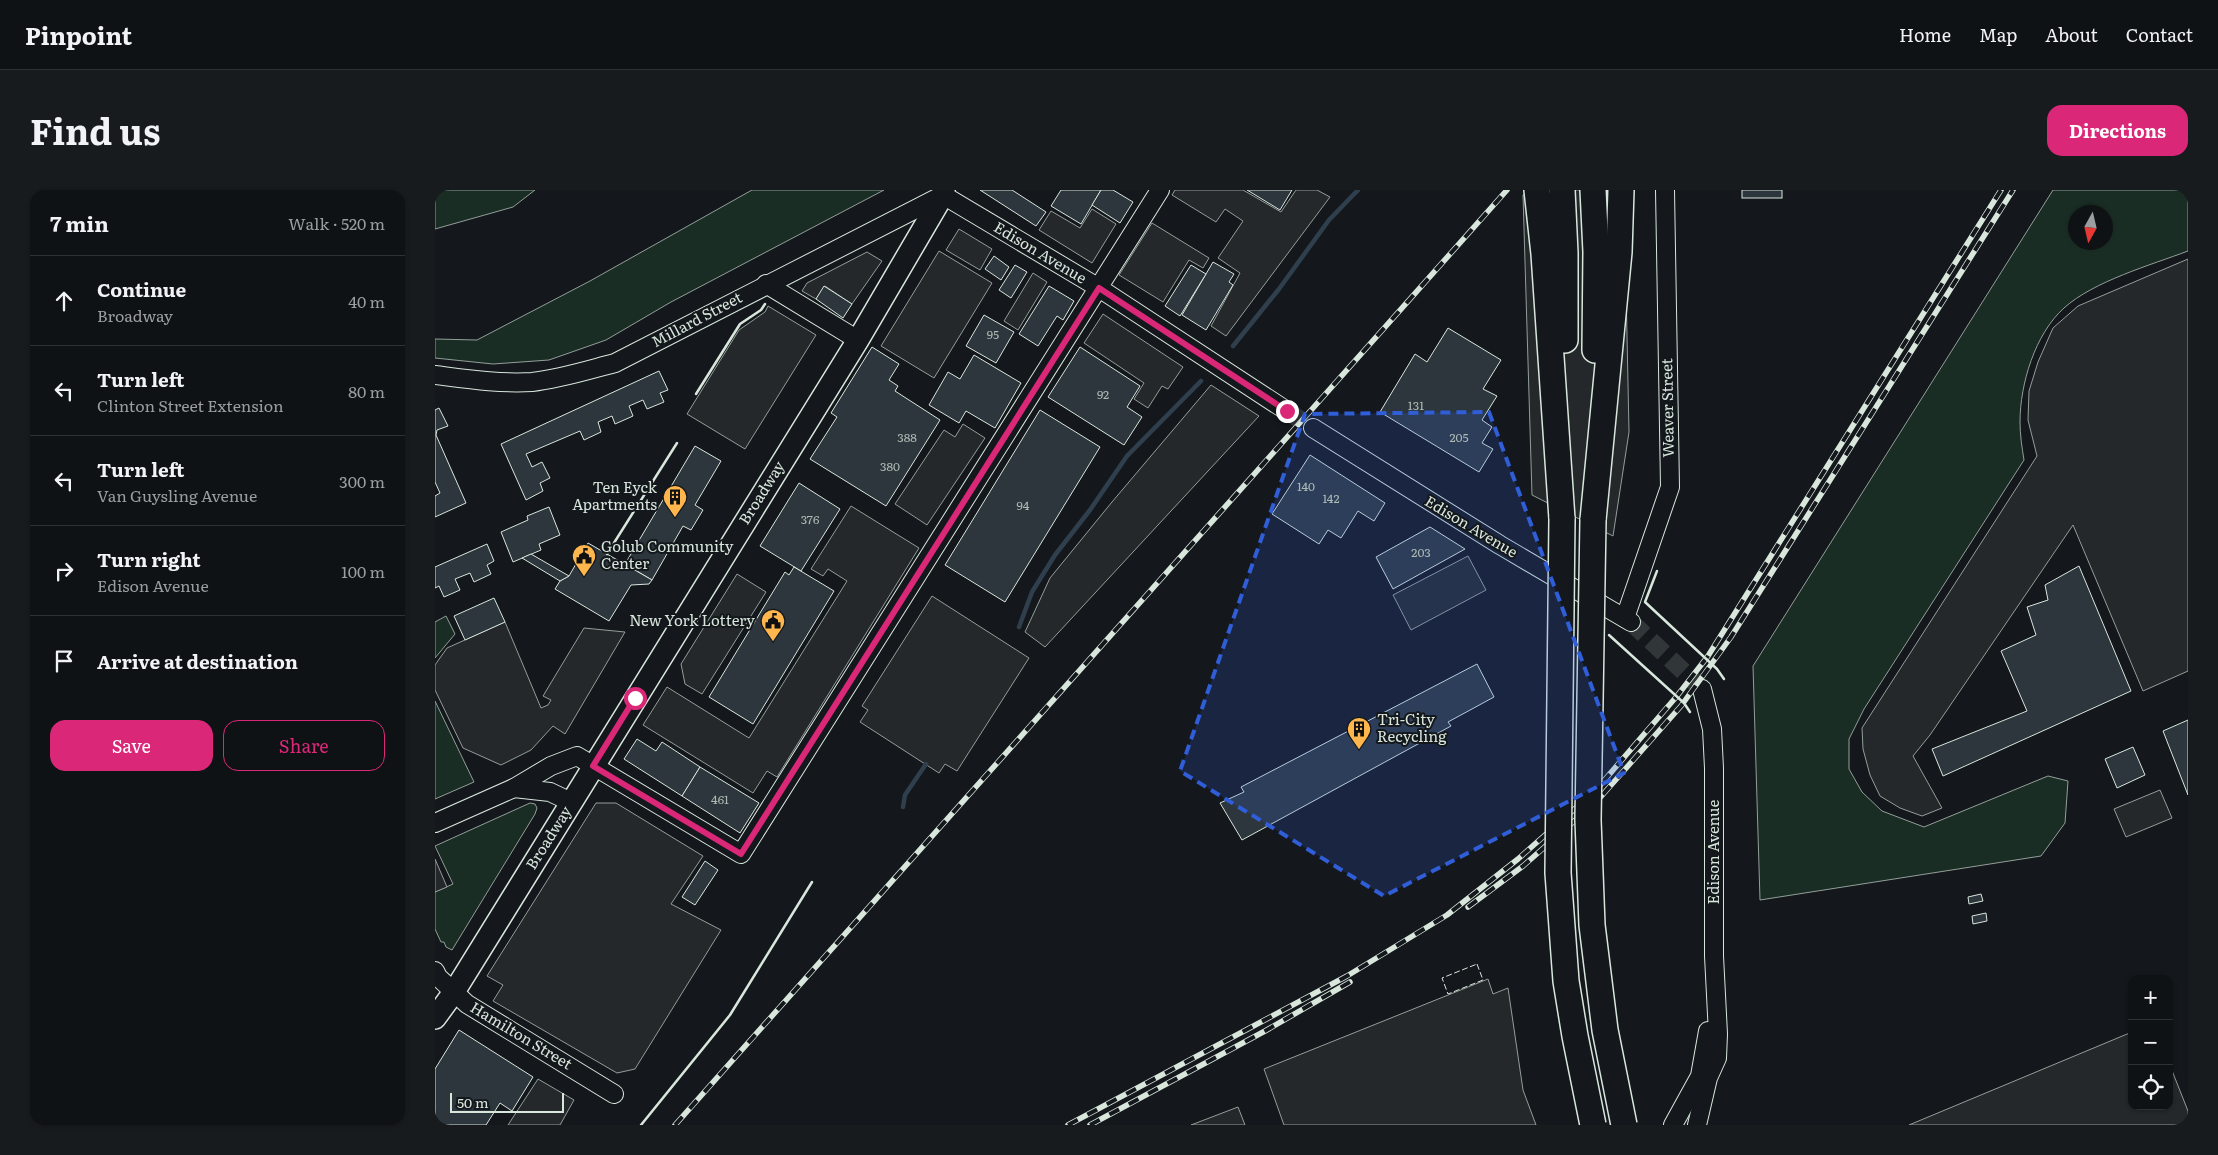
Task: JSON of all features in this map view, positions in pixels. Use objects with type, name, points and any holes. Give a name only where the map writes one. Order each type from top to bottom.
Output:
[{"type":"highway","points":[[1537,190],[1544,254],[1562,519]]},
{"type":"highway","points":[[1563,190],[1565,294],[1558,873],[1566,981],[1576,1044],[1593,1125]]},
{"type":"highway","points":[[1593,190],[1596,294],[1588,820],[1591,907],[1597,977],[1605,1030],[1625,1125]]},
{"type":"highway","points":[[1593,520],[1617,270],[1621,190]]},
{"type":"main road","name":"Broadway","points":[[435,1018],[454,992],[858,340],[946,192]]},
{"type":"street","points":[[435,823],[514,788],[551,766],[577,756],[741,854],[1160,190]]},
{"type":"street","name":"Weaver Street","points":[[1628,620],[1670,487],[1665,190]]},
{"type":"street","name":"Edison Avenue","points":[[946,192],[1099,288],[1287,411]]},
{"type":"street","name":"Millard Street","points":[[435,375],[495,382],[532,382],[615,363],[946,192]]},
{"type":"street","points":[[766,284],[858,340]]},
{"type":"street","name":"Edison Avenue","points":[[1313,428],[1492,540],[1628,620]]},
{"type":"street","name":"Edison Avenue","points":[[1697,1125],[1708,1078],[1717,1058],[1714,956],[1714,768],[1712,729],[1702,688]]},
{"type":"street","points":[[514,788],[550,792],[571,802]]},
{"type":"street","name":"Edison Avenue","points":[[1673,1125],[1700,1076],[1708,1038],[1714,956]]},
{"type":"street","name":"Hamilton Street","points":[[435,971],[438,977],[467,1004],[614,1094]]},
{"type":"highlighted area","points":[[1489,412],[1624,773],[1384,896],[1180,771],[1305,414]]},
{"type":"green space","points":[[435,190],[535,190],[513,207],[435,229]]},
{"type":"green space","points":[[752,190],[884,190],[671,302],[606,340],[549,360],[493,364],[435,358],[435,339],[477,340],[590,281]]},
{"type":"green space","points":[[2053,190],[2188,190],[2188,251],[2123,275],[2076,298],[2064,308],[2045,331],[2031,360],[2023,392],[2020,422],[2024,460],[1864,709],[1849,739],[1849,769],[1862,792],[1882,811],[1924,827],[2048,776],[2068,781],[2065,823],[2041,856],[1760,900],[1753,666]]},
{"type":"green space","points":[[446,616],[455,634],[435,658],[435,622]]},
{"type":"green space","points":[[435,701],[474,782],[435,799]]},
{"type":"green space","points":[[530,803],[535,804],[537,808],[535,814],[452,950],[446,947],[444,942],[441,942],[435,929],[435,892],[453,884],[435,846]]},
{"type":"shaded area","points":[[1175,190],[1243,190],[1281,212],[1296,190],[1317,190],[1330,197],[1226,336],[1211,326],[1240,273],[1218,258],[1243,221],[1225,209],[1216,222],[1172,195]]},
{"type":"shaded area","points":[[1528,190],[1624,190],[1629,432],[1613,536],[1532,495],[1523,195]]},
{"type":"shaded area","points":[[1092,209],[1116,224],[1092,263],[1039,230],[1051,211],[1080,228]]},
{"type":"shaded area","points":[[1152,223],[1209,258],[1203,268],[1189,260],[1163,302],[1119,275]]},
{"type":"shaded area","points":[[959,229],[992,249],[980,270],[946,250]]},
{"type":"shaded area","points":[[939,251],[992,283],[934,378],[881,346]]},
{"type":"shaded area","points":[[867,252],[882,261],[852,304],[825,286],[816,299],[802,291],[807,283]]},
{"type":"shaded area","points":[[2188,259],[2188,671],[2143,691],[2073,525],[1930,735],[1913,756],[1942,808],[1922,816],[1900,808],[1880,796],[1870,775],[1863,749],[1862,728],[2037,456],[2028,420],[2029,391],[2038,362],[2053,328],[2078,306]]},
{"type":"shaded area","points":[[1033,273],[1047,282],[1018,330],[1004,321]]},
{"type":"shaded area","points":[[768,306],[816,335],[745,449],[687,414],[739,330],[765,312]]},
{"type":"shaded area","points":[[1103,314],[1183,367],[1168,389],[1162,386],[1148,408],[1134,399],[1144,383],[1084,343]]},
{"type":"shaded area","points":[[1211,385],[1259,416],[1045,647],[1025,632],[1050,578]]},
{"type":"shaded area","points":[[963,424],[985,438],[927,525],[895,504],[944,430],[955,437]]},
{"type":"shaded area","points":[[851,506],[919,548],[777,777],[767,771],[753,793],[643,725],[667,687],[749,738],[847,581],[828,569],[823,576],[811,569]]},
{"type":"shaded area","points":[[1468,556],[1486,590],[1411,630],[1393,595]]},
{"type":"shaded area","points":[[737,574],[766,592],[702,694],[685,684],[681,664]]},
{"type":"shaded area","points":[[932,596],[1029,658],[957,771],[945,764],[939,773],[860,722],[868,710],[862,706]]},
{"type":"shaded area","points":[[505,622],[541,708],[548,705],[551,700],[543,696],[584,628],[625,632],[565,734],[553,726],[531,750],[501,765],[463,748],[435,690],[435,665],[447,648]]},
{"type":"shaded area","points":[[2160,790],[2172,818],[2126,837],[2114,809]]},
{"type":"shaded area","points":[[596,803],[616,803],[703,856],[671,904],[721,930],[635,1069],[617,1073],[493,1001],[503,985],[487,976]]},
{"type":"shaded area","points":[[435,859],[447,887],[435,892]]},
{"type":"shaded area","points":[[1488,979],[1493,994],[1508,988],[1523,1090],[1536,1125],[1284,1125],[1264,1069]]},
{"type":"shaded area","points":[[2128,1034],[2128,1110],[2173,1110],[2173,1073],[2188,1111],[2188,1125],[1909,1125]]},
{"type":"shaded area","points":[[538,1079],[574,1100],[560,1125],[508,1125]]},
{"type":"shaded area","points":[[1238,1107],[1245,1125],[1191,1125]]},
{"type":"building","points":[[980,190],[1012,190],[1046,212],[1036,226]]},
{"type":"building","points":[[1061,190],[1101,190],[1081,224],[1051,206]]},
{"type":"building","points":[[1101,190],[1113,190],[1133,202],[1120,223],[1092,205]]},
{"type":"building","points":[[1247,190],[1292,190],[1280,210]]},
{"type":"building","points":[[1742,190],[1782,190],[1782,198],[1742,198]]},
{"type":"building","points":[[994,256],[1009,267],[1001,280],[985,269]]},
{"type":"building","points":[[1213,262],[1234,274],[1229,282],[1233,285],[1206,330],[1182,315]]},
{"type":"building","points":[[1015,265],[1027,272],[1011,298],[999,290]]},
{"type":"building","points":[[1191,265],[1206,274],[1180,316],[1165,306]]},
{"type":"building","points":[[824,286],[852,304],[843,318],[816,299]]},
{"type":"building","points":[[1049,286],[1074,301],[1063,320],[1057,316],[1038,346],[1019,334]]},
{"type":"building","points":[[984,315],[1014,332],[996,363],[966,346]]},
{"type":"building","points":[[1448,328],[1501,360],[1483,389],[1497,396],[1482,420],[1492,427],[1482,443],[1493,449],[1479,472],[1380,412],[1415,354],[1427,362]]},
{"type":"building","points":[[872,347],[899,364],[889,380],[898,386],[895,391],[940,420],[886,506],[810,459],[837,417],[831,413]]},
{"type":"building","points":[[1080,347],[1140,386],[1127,407],[1142,417],[1124,445],[1048,397]]},
{"type":"building","points":[[974,355],[1021,383],[995,428],[966,411],[959,423],[929,405],[948,372],[960,379]]},
{"type":"building","points":[[659,371],[668,390],[660,393],[664,402],[647,409],[643,400],[629,406],[633,416],[615,424],[612,416],[598,422],[601,432],[584,440],[580,431],[526,454],[532,467],[542,462],[550,478],[540,483],[543,491],[526,500],[501,444]]},
{"type":"building","points":[[439,408],[448,426],[437,430],[436,435],[466,503],[435,517],[435,496],[440,493],[435,482],[435,410]]},
{"type":"building","points":[[1040,410],[1100,447],[1005,602],[945,565]]},
{"type":"building","name":"Ten Eyck Apartments","points":[[695,446],[721,461],[695,505],[703,510],[691,530],[683,526],[652,580],[625,564]]},
{"type":"building","points":[[1310,455],[1385,503],[1374,521],[1358,511],[1341,538],[1328,530],[1319,544],[1272,514]]},
{"type":"building","points":[[799,483],[840,509],[801,571],[760,546]]},
{"type":"building","points":[[549,507],[560,535],[539,544],[541,550],[513,562],[501,532],[528,520],[527,516]]},
{"type":"building","points":[[1430,527],[1465,549],[1393,589],[1376,557]]},
{"type":"building","points":[[588,543],[652,580],[649,584],[631,585],[609,621],[555,589],[560,581],[569,576]]},
{"type":"building","points":[[487,544],[494,561],[487,565],[491,574],[474,582],[470,573],[455,579],[460,590],[444,597],[439,586],[435,588],[435,567]]},
{"type":"building","points":[[531,554],[569,576],[560,581],[522,558]]},
{"type":"building","points":[[2079,566],[2131,691],[1943,776],[1932,749],[2027,711],[2001,651],[2036,635],[2027,607],[2048,600],[2045,585]]},
{"type":"building","points":[[794,567],[834,591],[753,724],[709,697],[785,572],[789,575]]},
{"type":"building","points":[[494,598],[505,622],[465,640],[454,616]]},
{"type":"building","name":"Tri-City Recycling","points":[[1477,664],[1494,697],[1448,722],[1451,726],[1242,840],[1220,803],[1244,792],[1241,787]]},
{"type":"building","points":[[2188,720],[2188,795],[2163,731]]},
{"type":"building","points":[[637,739],[656,751],[662,742],[700,767],[682,796],[624,759]]},
{"type":"building","points":[[2133,747],[2145,775],[2117,788],[2105,759]]},
{"type":"building","points":[[700,767],[759,803],[740,833],[682,796]]},
{"type":"building","points":[[705,861],[718,870],[695,905],[682,897]]},
{"type":"building","points":[[1981,894],[1983,901],[1969,904],[1968,897]]},
{"type":"building","points":[[1986,913],[1987,921],[1973,924],[1972,916]]},
{"type":"building","points":[[459,1030],[533,1077],[512,1111],[500,1103],[486,1125],[435,1125],[435,1069]]},
{"type":"waterway","points":[[1233,346],[1279,289],[1329,220],[1358,190]]},
{"type":"waterway","points":[[1019,627],[1032,592],[1055,555],[1090,510],[1127,456],[1201,381]]},
{"type":"waterway","points":[[903,807],[905,795],[926,764]]},
{"type":"tunnel","points":[[1287,411],[1313,428]]},
{"type":"tunnel","points":[[1631,622],[1702,689]]},
{"type":"railway","points":[[675,1125],[1507,190]]},
{"type":"railway","points":[[1068,1125],[1347,976],[1447,915],[1518,859],[1595,791],[1677,696],[1708,656],[2001,190]]},
{"type":"railway","points":[[1468,907],[1523,866],[1597,801],[1681,706],[1731,637],[2013,190]]},
{"type":"railway","points":[[1090,1125],[1265,1031],[1350,982]]},
{"type":"fence","points":[[1477,964],[1483,980],[1448,994],[1442,978],[1477,964]]},
{"type":"wall","points":[[696,394],[740,324],[761,310],[765,304]]},
{"type":"wall","points":[[607,554],[677,443]]},
{"type":"wall","points":[[1657,571],[1645,602],[1717,669],[1724,679]]},
{"type":"wall","points":[[1609,635],[1684,703],[1690,712]]},
{"type":"wall","points":[[641,1125],[730,1015],[812,882]]},
{"type":"place","name":"Ten Eyck Apartments","points":[[675,518]]},
{"type":"place","name":"Golub Community Center","points":[[584,577]]},
{"type":"place","name":"New York Lottery","points":[[773,642]]},
{"type":"place","name":"Tri-City Recycling","points":[[1359,750]]},
{"type":"route","points":[[635,698],[593,766],[741,854],[1099,288],[1287,411]]}]
